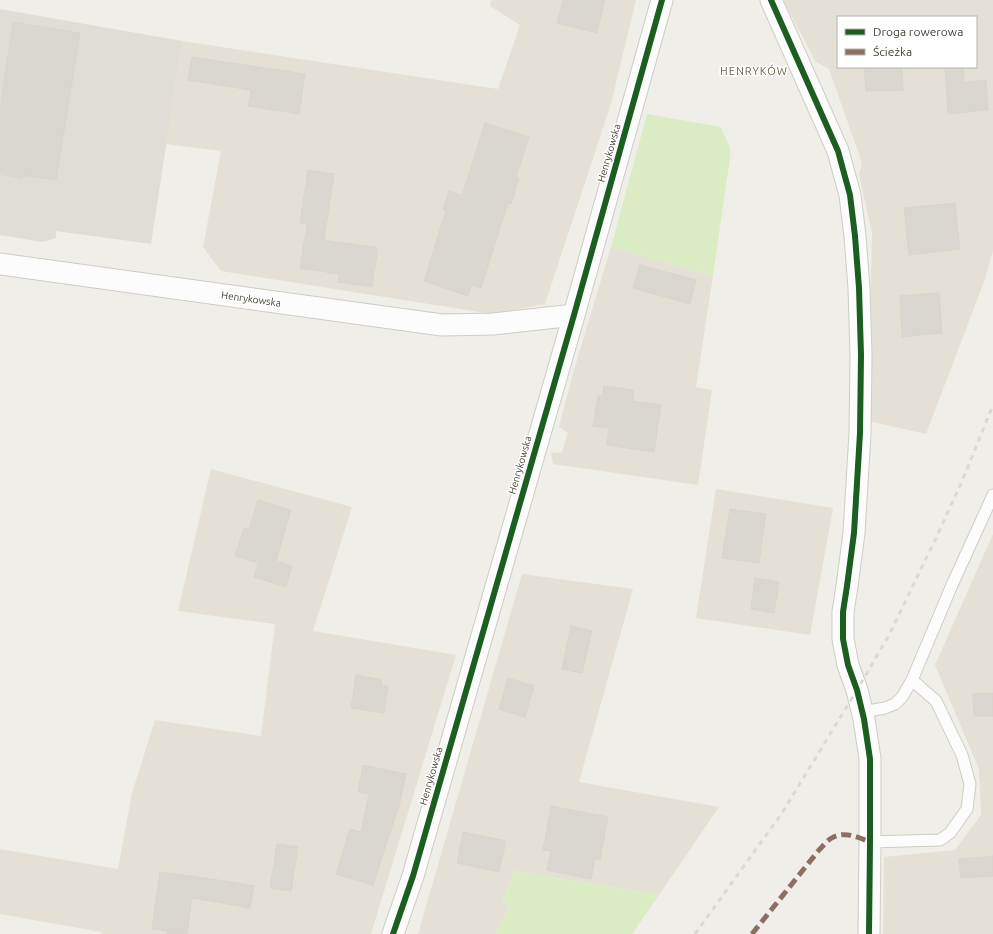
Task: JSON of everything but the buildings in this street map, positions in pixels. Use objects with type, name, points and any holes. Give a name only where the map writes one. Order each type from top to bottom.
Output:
[{"type":"street","name":"Henrykowska","points":[[392,934],[413,876],[574,315],[662,0]]},
{"type":"street","points":[[771,0],[838,151],[850,195],[855,236],[861,356],[860,433],[854,533],[843,612],[843,639],[848,665],[857,690],[864,719],[870,759],[869,934]]},
{"type":"street","name":"Henrykowska","points":[[0,264],[442,325],[493,324],[574,315]]},
{"type":"lane","points":[[862,712],[886,708],[895,704],[902,697],[912,680],[952,585],[993,494]]},
{"type":"lane","points":[[870,842],[940,840],[950,833],[967,809],[970,784],[962,755],[936,701],[912,680]]},
{"type":"shaded area","points":[[491,0],[636,0],[611,104],[545,304],[492,314],[221,271],[203,247],[221,151],[166,144],[182,41],[498,89],[520,25],[490,6]]},
{"type":"shaded area","points":[[783,0],[993,0],[993,251],[985,279],[926,434],[868,421],[872,233],[859,175],[862,163],[829,69],[816,62]]},
{"type":"shaded area","points":[[0,9],[182,41],[151,244],[56,231],[56,238],[42,242],[0,235]]},
{"type":"shaded area","points":[[611,247],[713,276],[696,387],[712,390],[698,485],[553,464],[551,453],[562,452],[568,433],[559,427],[574,370]]},
{"type":"shaded area","points":[[211,469],[352,507],[313,631],[456,655],[371,934],[101,934],[101,932],[0,914],[0,849],[118,869],[132,793],[155,720],[261,736],[275,624],[178,611]]},
{"type":"shaded area","points":[[716,489],[833,508],[810,635],[696,618]]},
{"type":"shaded area","points":[[993,534],[993,934],[883,934],[884,857],[955,850],[981,815],[979,769],[935,665]]},
{"type":"shaded area","points":[[522,574],[633,589],[579,782],[719,807],[659,895],[514,871],[502,903],[510,904],[496,934],[418,934]]},
{"type":"green space","points":[[647,114],[721,127],[731,151],[713,276],[611,247]]},
{"type":"green space","points":[[514,871],[659,895],[632,934],[496,934],[510,905],[502,903]]},
{"type":"railway","points":[[695,934],[782,813],[888,637],[963,479],[993,405]]},
{"type":"marked path","points":[[752,934],[819,850],[830,839],[835,836],[850,835],[870,842]]},
{"type":"cycle path","points":[[393,934],[413,876],[574,315],[662,0]]},
{"type":"cycle path","points":[[771,0],[838,151],[850,195],[855,236],[859,288],[861,355],[860,433],[854,533],[843,612],[843,639],[848,665],[857,690],[864,719],[870,759],[869,934]]},
{"type":"district","name":"HENRYKÓW","points":[[754,71]]}]
